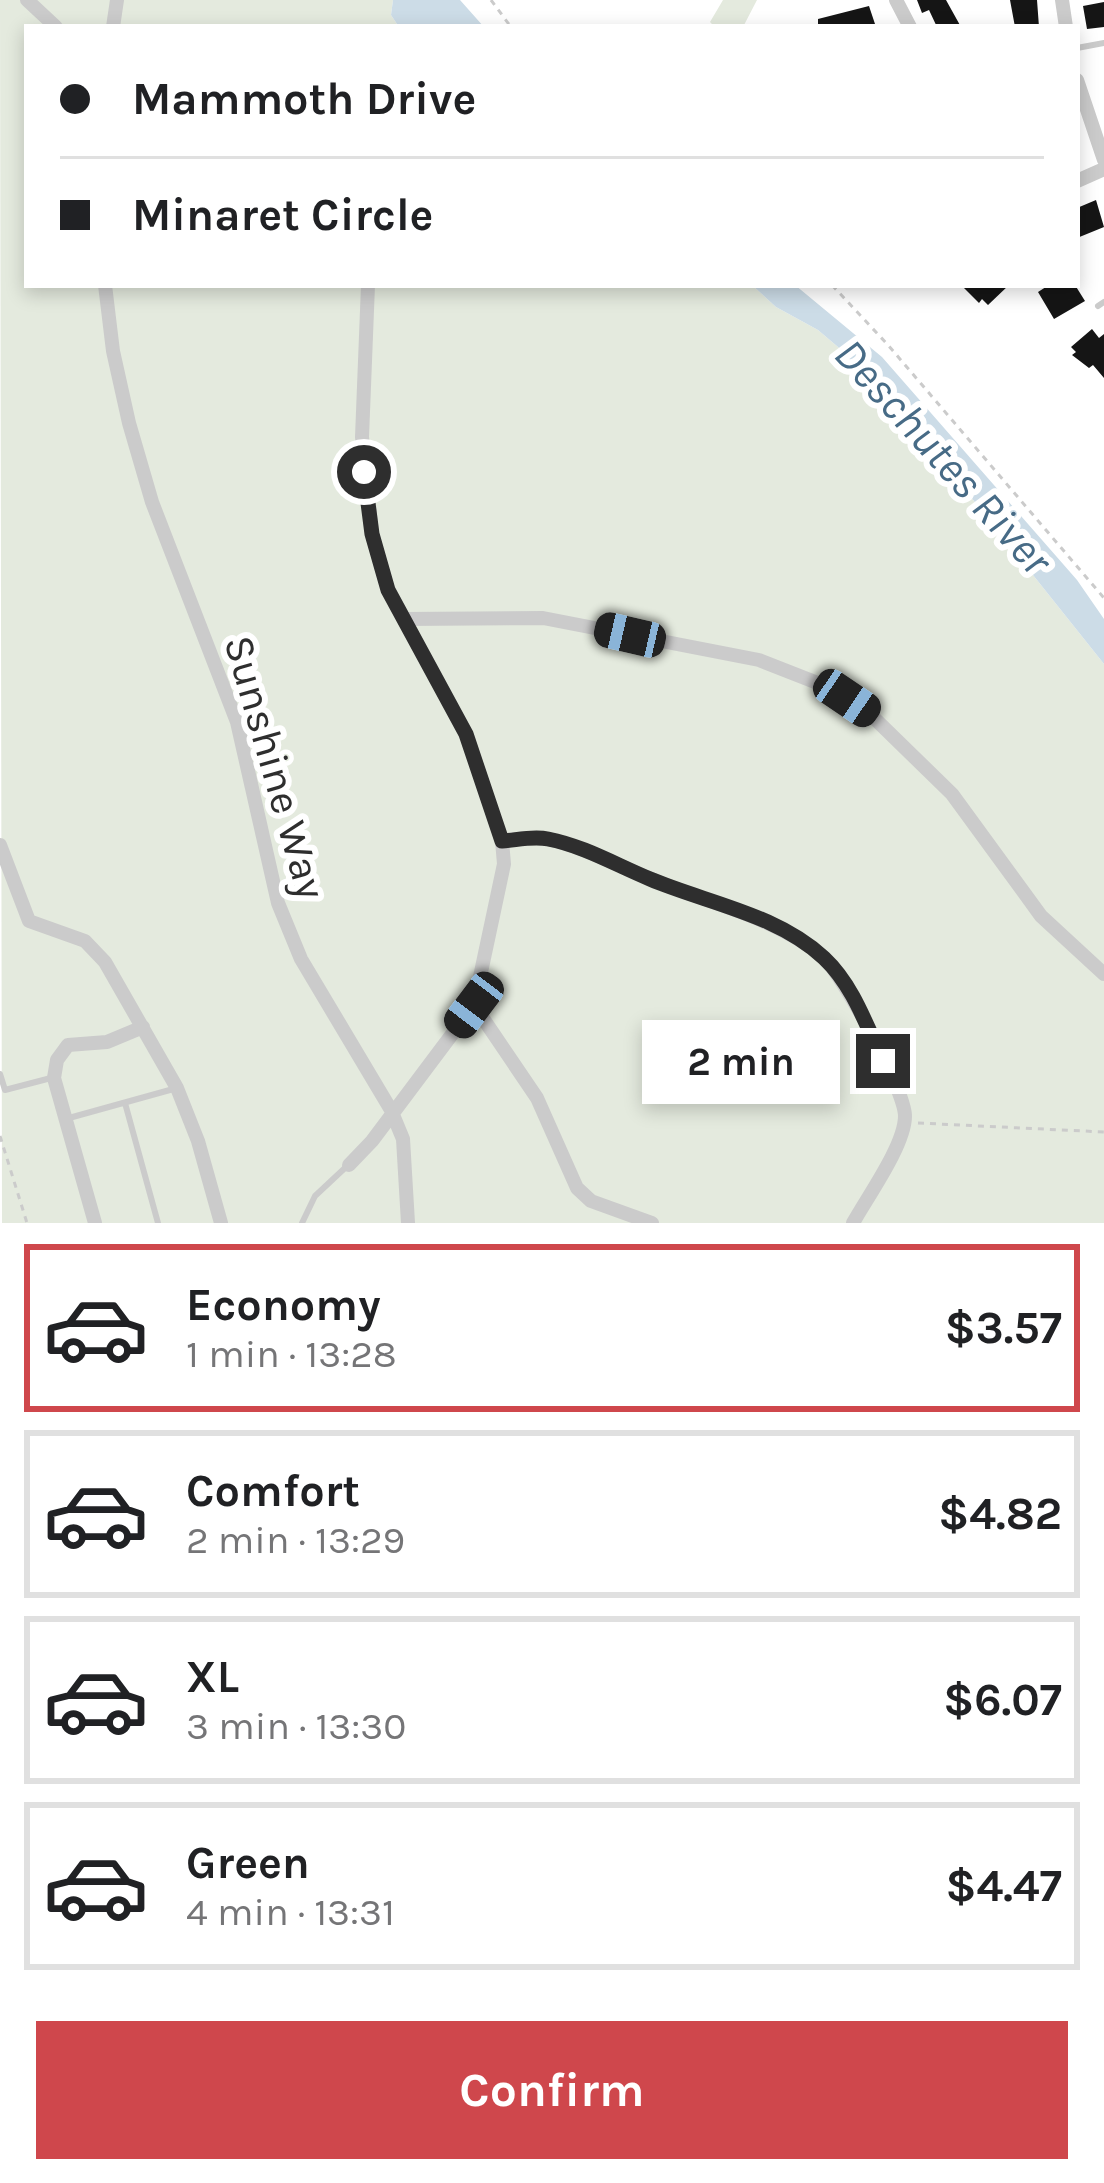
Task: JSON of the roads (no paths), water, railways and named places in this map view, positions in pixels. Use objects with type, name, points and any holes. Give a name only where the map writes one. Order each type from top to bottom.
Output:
[{"type":"street","points":[[28,0],[53,24]]},
{"type":"street","points":[[1080,89],[1104,165]]},
{"type":"street","name":"Sunshine Way","points":[[106,288],[128,423],[152,502],[237,722],[278,903],[302,959],[403,1138],[407,1223]]},
{"type":"street","points":[[349,1165],[474,1005],[504,864],[502,841],[466,734],[379,563],[366,506],[362,437],[368,288]]},
{"type":"street","points":[[404,620],[505,616],[590,626],[759,661],[847,698],[872,715],[952,794],[1041,916],[1104,974]]},
{"type":"street","points":[[502,841],[544,838],[600,855],[652,880],[754,916],[820,954],[835,969],[904,1104],[905,1121],[853,1223]]},
{"type":"street","points":[[0,844],[29,921],[85,941],[105,962],[177,1088],[221,1223]]},
{"type":"street","points":[[474,1005],[537,1098],[577,1188],[591,1201],[652,1223]]},
{"type":"street","points":[[95,1223],[54,1078],[56,1060],[68,1045],[107,1042],[143,1028]]},
{"type":"lane","points":[[0,1074],[5,1090],[54,1078]]},
{"type":"lane","points":[[66,1118],[177,1088]]},
{"type":"lane","points":[[125,1103],[158,1223]]},
{"type":"lane","points":[[302,1223],[315,1196],[349,1165]]},
{"type":"water","points":[[393,0],[460,0],[481,24],[397,24],[391,15]]},
{"type":"water","name":"Deschutes River","points":[[755,288],[799,288],[882,357],[1077,580],[1104,619],[1104,664],[919,432],[838,347]]}]
